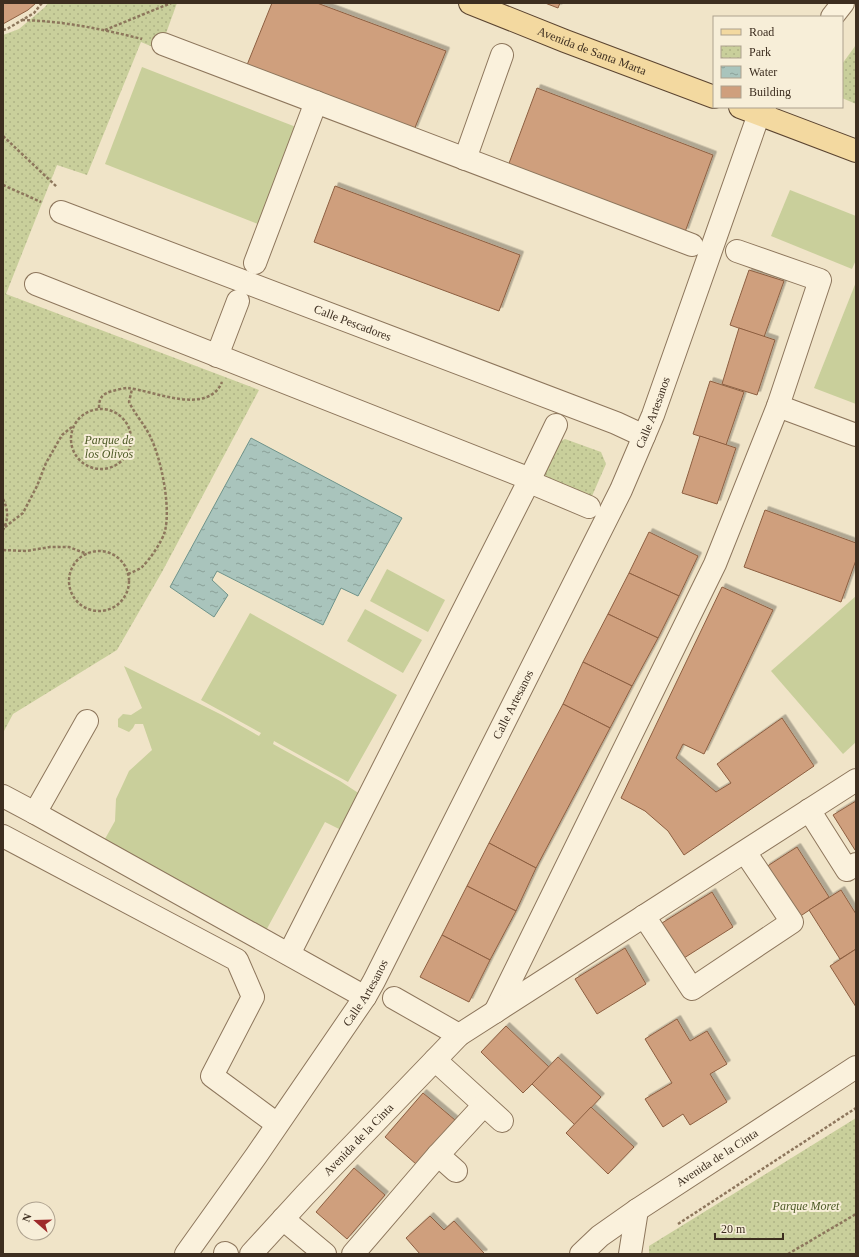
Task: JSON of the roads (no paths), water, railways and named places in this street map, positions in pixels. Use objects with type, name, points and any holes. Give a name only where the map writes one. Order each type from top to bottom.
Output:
[{"type":"main road","name":"Avenida de Santa Marta","points":[[470,3],[492,7],[565,41],[713,97]]},
{"type":"main road","points":[[755,110],[856,151]]},
{"type":"street","points":[[833,16],[843,3]]},
{"type":"street","points":[[163,44],[692,245]]},
{"type":"street","points":[[465,159],[502,55]]},
{"type":"street","points":[[255,263],[316,102]]},
{"type":"street","name":"Calle Artesanos","points":[[186,1254],[365,997],[621,490],[653,415],[755,110]]},
{"type":"street","name":"Calle Pescadores","points":[[53,208],[616,423],[644,436]]},
{"type":"street","points":[[495,1012],[715,564],[778,406],[820,280],[738,251]]},
{"type":"street","points":[[36,284],[530,479],[532,483],[589,507]]},
{"type":"street","points":[[224,359],[238,301]]},
{"type":"street","points":[[778,406],[856,435]]},
{"type":"street","points":[[289,954],[556,425]]},
{"type":"street","points":[[35,813],[87,721]]},
{"type":"street","name":"Avenida de la Cinta","points":[[251,1254],[459,1035],[856,780]]},
{"type":"street","points":[[3,796],[365,997]]},
{"type":"street","points":[[809,810],[853,873]]},
{"type":"street","points":[[3,836],[237,960],[253,997],[212,1076],[277,1124]]},
{"type":"street","points":[[644,916],[692,989],[792,922],[745,852]]},
{"type":"street","points":[[394,998],[459,1035]]},
{"type":"street","points":[[435,1060],[502,1121]]},
{"type":"street","name":"Avenida de la Cinta","points":[[581,1254],[600,1236],[637,1210],[856,1067]]},
{"type":"street","points":[[353,1254],[438,1155],[484,1105]]},
{"type":"street","points":[[438,1155],[456,1171]]},
{"type":"street","points":[[630,1254],[637,1210]]},
{"type":"street","points":[[283,1219],[325,1254]]},
{"type":"water","points":[[251,438],[402,518],[358,596],[341,588],[323,625],[217,571],[212,580],[228,595],[214,617],[170,587]]},
{"type":"park label","name":"Parque de los Olivos","points":[[109,447]]},
{"type":"park label","name":"Parque Moret","points":[[806,1206]]}]
